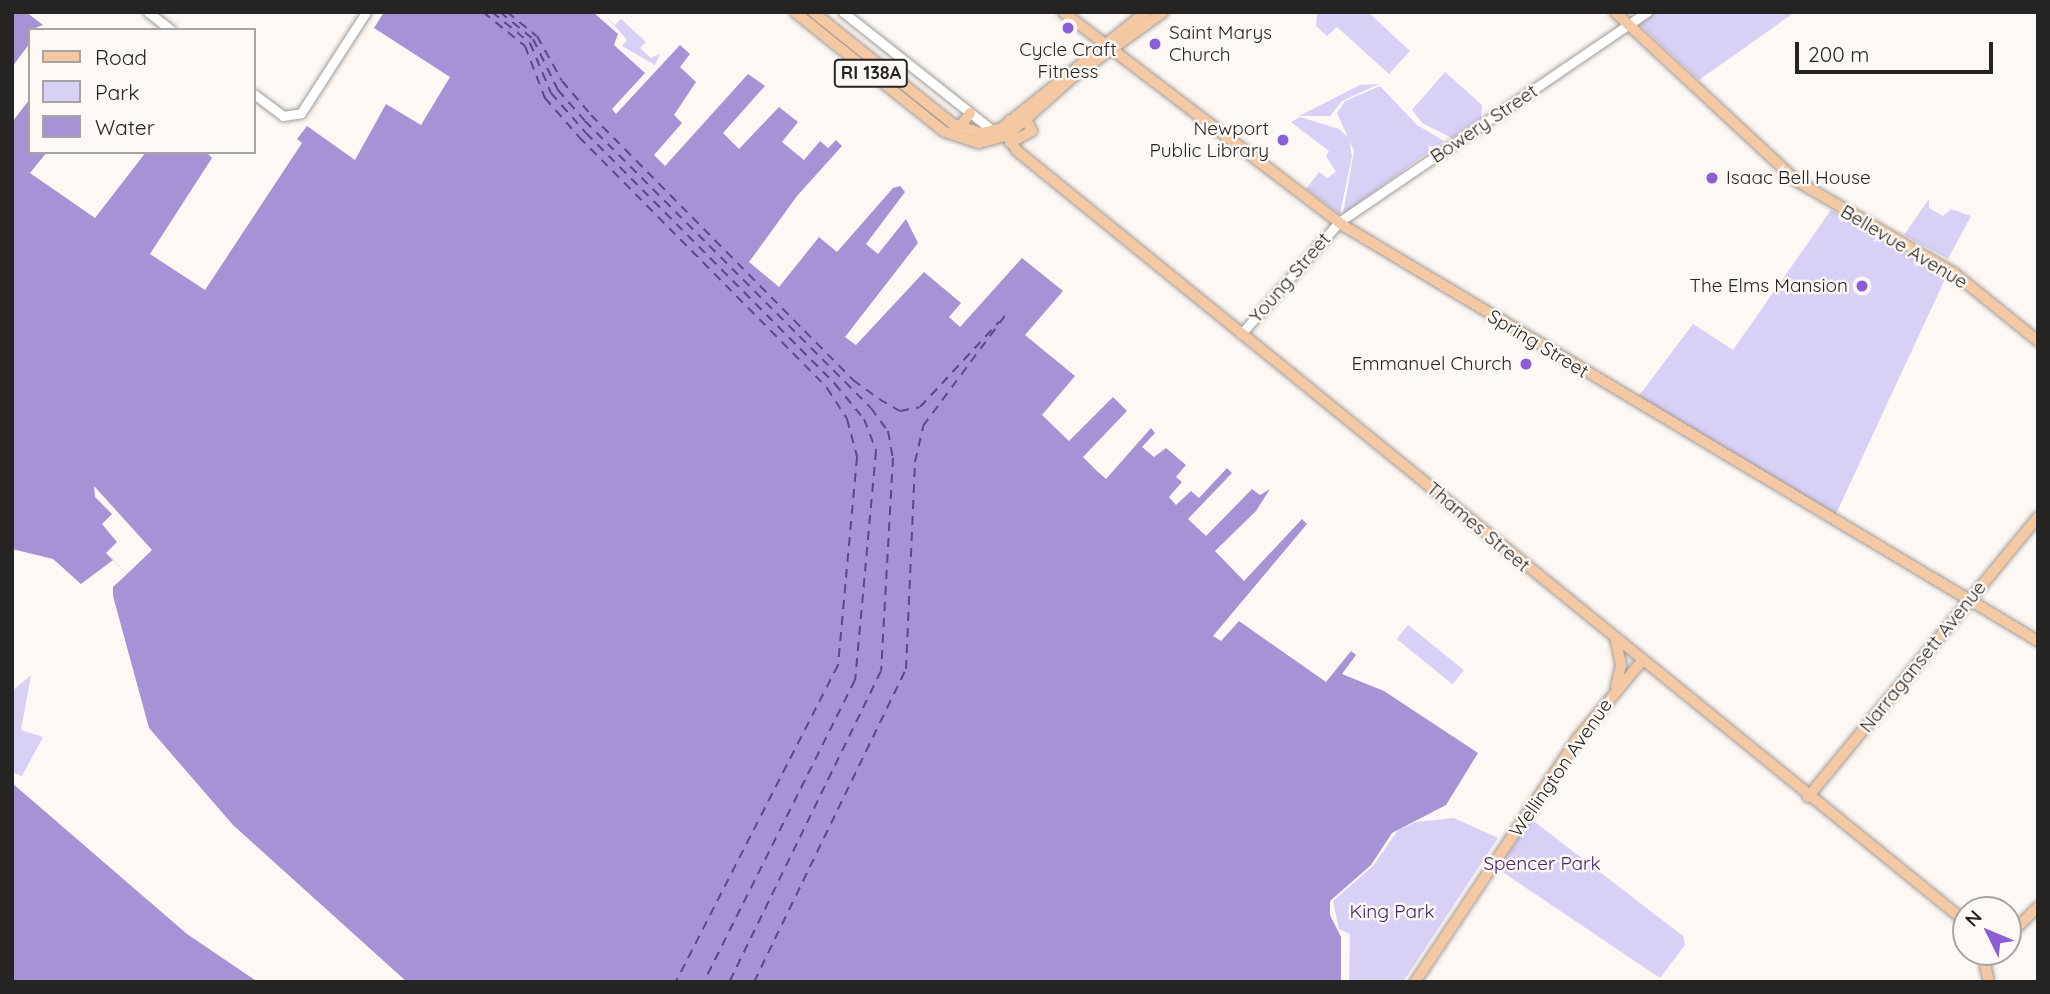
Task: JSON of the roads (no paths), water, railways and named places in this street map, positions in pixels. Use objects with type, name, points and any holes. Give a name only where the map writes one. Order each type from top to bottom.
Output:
[{"type":"main road","name":"RI 138A","points":[[795,12],[947,133],[976,143],[1009,139]]},
{"type":"main road","name":"RI 138A","points":[[813,12],[961,128]]},
{"type":"main road","name":"Spring Street","points":[[1063,12],[1339,222],[2038,641]]},
{"type":"main road","points":[[947,133],[961,128],[993,131],[1024,114],[1146,12]]},
{"type":"main road","points":[[1107,47],[1163,12]]},
{"type":"main road","name":"Bellevue Avenue","points":[[1615,12],[1797,181],[1954,273],[2038,341]]},
{"type":"main road","points":[[961,128],[970,113]]},
{"type":"main road","points":[[1010,120],[1009,139],[1031,133],[1024,114]]},
{"type":"main road","name":"Thames Street","points":[[1009,139],[1241,334],[1641,662],[1952,911]]},
{"type":"main road","name":"Narragansett Avenue","points":[[1808,797],[2038,517]]},
{"type":"main road","points":[[1612,695],[1622,665],[1616,641]]},
{"type":"main road","name":"Wellington Avenue","points":[[1415,982],[1612,695],[1641,662]]},
{"type":"main road","points":[[2022,922],[2038,907]]},
{"type":"street","points":[[148,12],[168,28]]},
{"type":"street","points":[[256,95],[292,118],[306,106],[366,12]]},
{"type":"street","name":"Bowery Street","points":[[1339,222],[1647,12]]},
{"type":"street","points":[[846,13],[993,131]]},
{"type":"street","name":"Young Street","points":[[1241,334],[1339,222]]},
{"type":"water","points":[[12,12],[26,12],[43,25],[28,28],[28,46],[12,67]]},
{"type":"water","points":[[384,12],[593,12],[618,34],[614,45],[645,73],[612,109],[616,114],[680,45],[690,54],[680,67],[696,82],[674,115],[682,123],[654,155],[665,166],[748,74],[765,86],[723,133],[739,149],[779,107],[798,122],[782,142],[804,160],[820,141],[828,148],[836,140],[842,146],[797,196],[749,262],[779,287],[819,237],[837,252],[893,188],[900,186],[905,192],[866,244],[878,254],[906,219],[918,243],[845,337],[856,345],[924,272],[961,303],[949,317],[960,327],[1022,258],[1063,291],[1025,335],[1075,376],[1042,415],[1069,441],[1113,397],[1127,411],[1083,457],[1097,471],[1106,479],[1151,428],[1155,433],[1142,447],[1154,457],[1166,448],[1186,465],[1176,477],[1182,482],[1169,497],[1176,505],[1191,491],[1199,498],[1227,468],[1232,473],[1188,519],[1206,536],[1252,489],[1260,495],[1270,489],[1256,511],[1215,551],[1244,581],[1302,519],[1307,524],[1213,636],[1221,641],[1239,621],[1326,682],[1351,651],[1356,655],[1342,674],[1384,691],[1478,753],[1446,805],[1392,833],[1371,865],[1330,901],[1330,915],[1341,937],[1341,982],[407,982],[233,825],[149,728],[113,596],[113,587],[127,574],[113,560],[81,584],[53,559],[12,549],[12,122],[28,102],[28,154],[45,154],[30,173],[95,218],[144,154],[208,154],[212,158],[150,254],[205,290],[302,143],[297,139],[307,126],[355,160],[386,104],[421,125],[450,77],[374,28]]},
{"type":"water","points":[[12,783],[187,934],[258,982],[12,982]]},
{"type":"place","name":"Cycle Craft Fitness","points":[[1068,28]]},
{"type":"place","name":"Saint Marys Church","points":[[1155,44]]},
{"type":"place","name":"Newport Public Library","points":[[1283,140]]},
{"type":"place","name":"Isaac Bell House","points":[[1712,178]]},
{"type":"place","name":"The Elms Mansion","points":[[1862,286]]},
{"type":"place","name":"Emmanuel Church","points":[[1526,364]]},
{"type":"park label","name":"Spencer Park","points":[[1542,864]]},
{"type":"park label","name":"King Park","points":[[1392,912]]}]
